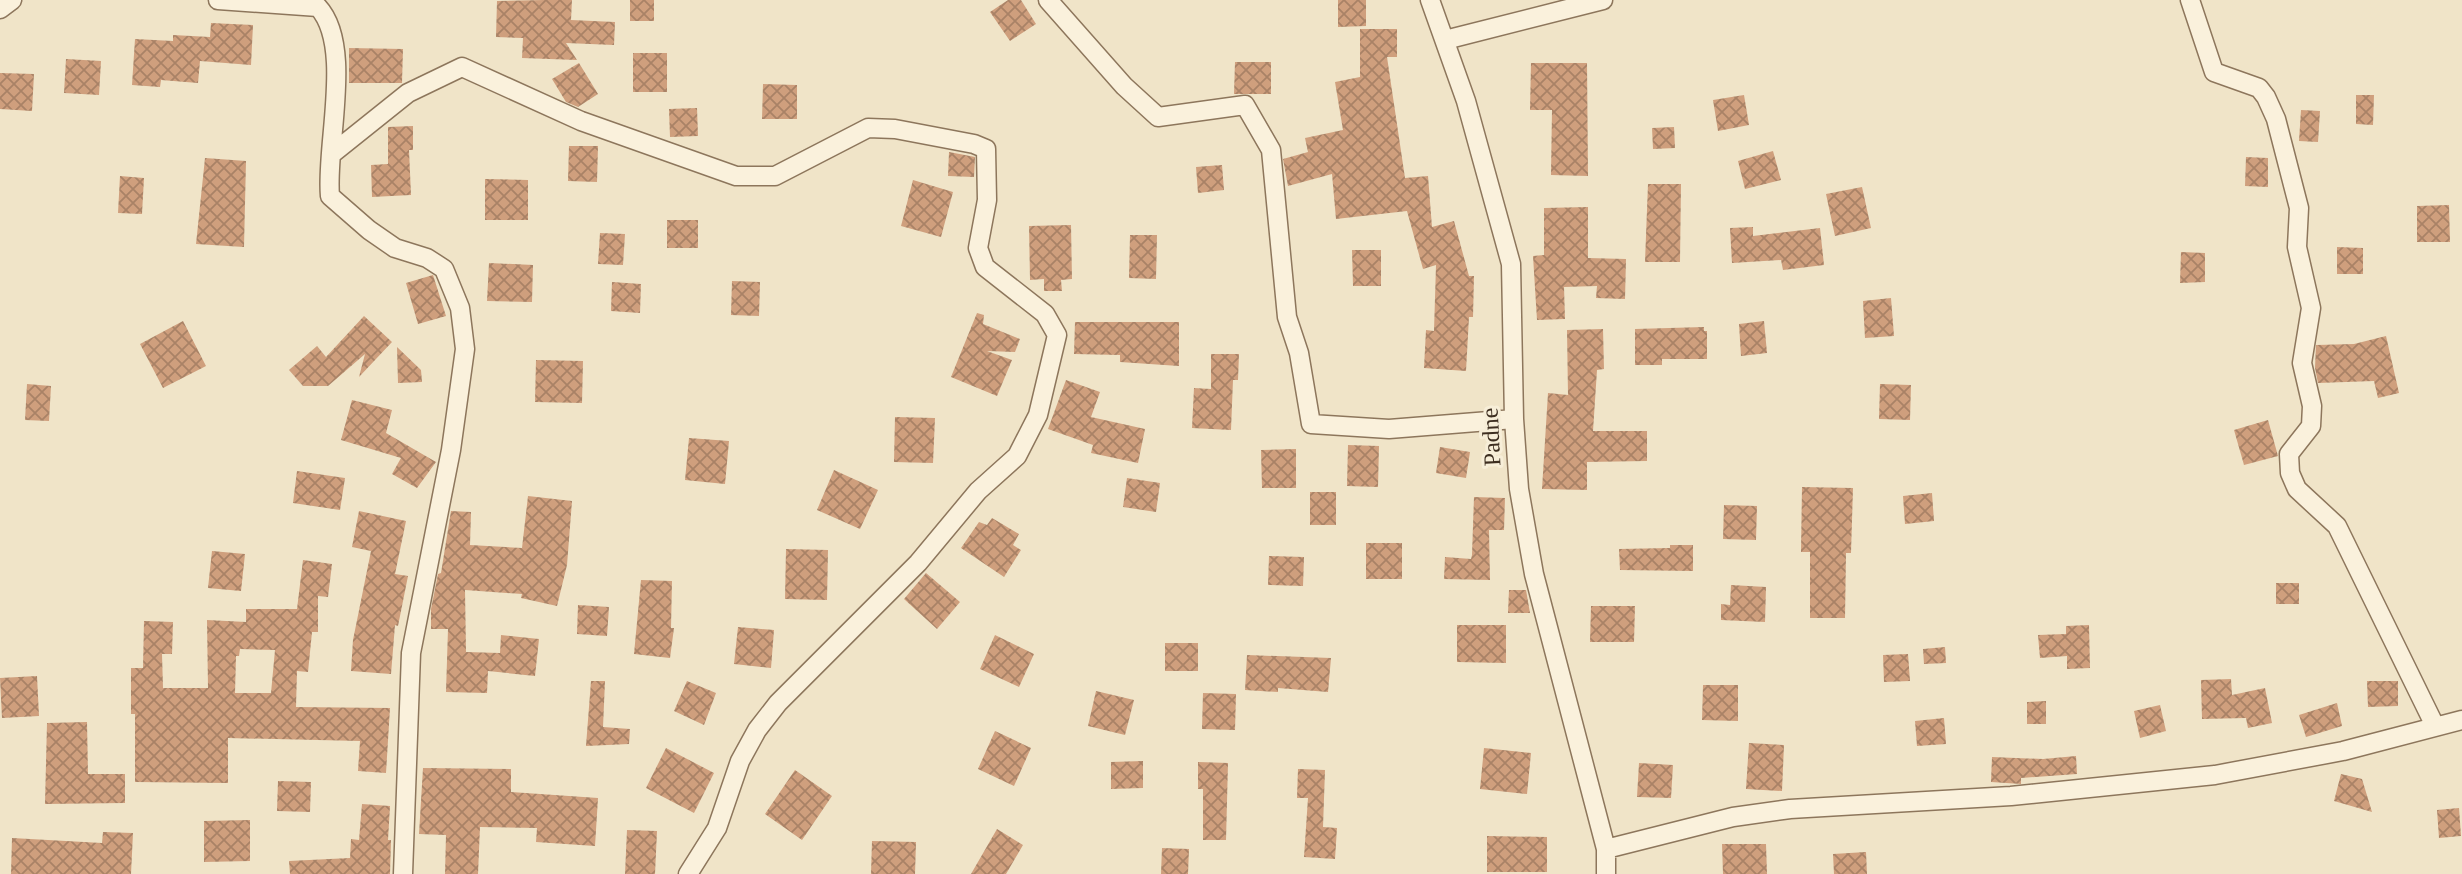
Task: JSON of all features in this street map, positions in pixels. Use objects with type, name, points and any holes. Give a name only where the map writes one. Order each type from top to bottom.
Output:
[{"type":"street","points":[[0,9],[12,0]]},
{"type":"street","points":[[218,0],[318,7],[327,16],[335,44],[330,196],[395,248],[427,258],[444,269],[460,308],[466,349],[451,450],[432,531],[411,653],[403,874]]},
{"type":"street","points":[[1048,0],[1124,86],[1158,117],[1245,105],[1271,150],[1287,317],[1299,353],[1311,424],[1390,429],[1514,419]]},
{"type":"street","name":"Padne","points":[[1430,0],[1492,186],[1511,264],[1514,419],[1519,489],[1534,574],[1606,849],[1606,874]]},
{"type":"street","points":[[1445,40],[1603,0]]},
{"type":"street","points":[[2190,0],[2214,72],[2259,88],[2266,97],[2276,119],[2299,208],[2297,247],[2311,308],[2302,363],[2312,406],[2311,426],[2307,435],[2289,454],[2290,473],[2297,489],[2337,526],[2435,726]]},
{"type":"street","points":[[332,153],[408,93],[462,67],[582,121],[736,176],[775,176],[868,128],[974,144],[986,149],[987,200],[978,248],[985,267],[1045,314],[1056,335],[1038,415],[1017,456],[978,491],[918,563],[778,703],[757,730],[740,761],[717,828],[688,874]]},
{"type":"street","points":[[1606,849],[1733,817],[1790,809],[2011,796],[2215,775],[2343,751],[2462,720]]},
{"type":"building","points":[[572,0],[571,20],[615,22],[614,45],[566,43],[577,60],[522,58],[523,38],[496,37],[497,1]]},
{"type":"building","points":[[630,0],[654,0],[654,21],[630,21]]},
{"type":"building","points":[[1008,0],[1021,0],[1036,24],[1010,41],[990,12]]},
{"type":"building","points":[[1338,0],[1366,0],[1366,26],[1338,27]]},
{"type":"building","points":[[211,23],[253,25],[251,65],[200,61],[198,83],[161,80],[160,87],[132,85],[135,39],[173,41],[173,35],[210,37]]},
{"type":"building","points":[[1360,29],[1397,29],[1397,57],[1387,57],[1405,178],[1428,176],[1432,227],[1454,221],[1469,276],[1474,276],[1473,317],[1469,317],[1466,371],[1424,368],[1426,330],[1434,331],[1436,265],[1423,269],[1407,211],[1336,219],[1332,174],[1288,186],[1283,159],[1308,152],[1305,138],[1343,130],[1335,82],[1360,77]]},
{"type":"building","points":[[349,48],[403,49],[402,83],[349,83]]},
{"type":"building","points":[[633,53],[667,53],[667,92],[633,92]]},
{"type":"building","points":[[66,59],[101,61],[99,95],[64,93]]},
{"type":"building","points":[[1235,62],[1271,62],[1271,94],[1234,94]]},
{"type":"building","points":[[579,63],[598,94],[578,107],[566,102],[552,79]]},
{"type":"building","points":[[1531,63],[1587,63],[1588,176],[1551,175],[1552,110],[1530,110]]},
{"type":"building","points":[[0,73],[34,74],[32,111],[0,109]]},
{"type":"building","points":[[763,84],[797,85],[797,119],[762,119]]},
{"type":"building","points":[[1744,95],[1749,125],[1718,131],[1713,100]]},
{"type":"building","points":[[2356,95],[2374,95],[2373,125],[2356,124]]},
{"type":"building","points":[[697,108],[698,136],[670,137],[669,109]]},
{"type":"building","points":[[2301,110],[2320,111],[2318,142],[2299,141]]},
{"type":"building","points":[[413,126],[413,150],[409,150],[411,195],[372,197],[371,165],[388,164],[388,127]]},
{"type":"building","points":[[1674,127],[1675,148],[1653,149],[1652,128]]},
{"type":"building","points":[[569,146],[598,146],[597,182],[568,181]]},
{"type":"building","points":[[1773,151],[1781,180],[1745,189],[1738,161]]},
{"type":"building","points":[[949,152],[975,157],[974,177],[948,176]]},
{"type":"building","points":[[2246,157],[2268,158],[2268,187],[2245,186]]},
{"type":"building","points":[[205,158],[246,161],[244,247],[196,244]]},
{"type":"building","points":[[1222,165],[1224,190],[1198,193],[1196,167]]},
{"type":"building","points":[[120,176],[144,178],[142,214],[118,213]]},
{"type":"building","points":[[485,179],[528,180],[528,220],[485,220]]},
{"type":"building","points":[[913,180],[953,192],[941,237],[901,226]]},
{"type":"building","points":[[1648,184],[1681,184],[1680,262],[1645,262]]},
{"type":"building","points":[[1862,187],[1871,228],[1835,236],[1826,194]]},
{"type":"building","points":[[2449,205],[2450,242],[2417,242],[2417,206]]},
{"type":"building","points":[[1588,207],[1588,258],[1626,259],[1625,299],[1596,298],[1597,286],[1564,287],[1565,319],[1537,320],[1533,256],[1544,255],[1544,208]]},
{"type":"building","points":[[667,220],[698,220],[698,248],[667,248]]},
{"type":"building","points":[[1071,225],[1072,279],[1061,280],[1062,291],[1044,291],[1044,279],[1030,280],[1029,226]]},
{"type":"building","points":[[1753,227],[1753,236],[1820,228],[1824,265],[1783,270],[1781,260],[1732,263],[1730,228]]},
{"type":"building","points":[[600,233],[625,234],[623,265],[598,264]]},
{"type":"building","points":[[1130,235],[1157,235],[1156,279],[1129,278]]},
{"type":"building","points":[[2337,247],[2363,248],[2363,274],[2337,274]]},
{"type":"building","points":[[1352,250],[1381,250],[1381,286],[1353,286]]},
{"type":"building","points":[[2181,252],[2205,253],[2205,282],[2180,283]]},
{"type":"building","points":[[489,263],[533,265],[532,302],[487,301]]},
{"type":"building","points":[[433,275],[446,316],[418,324],[406,283]]},
{"type":"building","points":[[732,281],[760,282],[759,316],[731,315]]},
{"type":"building","points":[[612,282],[641,284],[640,313],[611,311]]},
{"type":"building","points":[[1891,298],[1894,336],[1865,338],[1863,301]]},
{"type":"building","points":[[977,313],[984,315],[983,324],[1020,339],[1015,352],[987,351],[1012,360],[997,396],[951,377]]},
{"type":"building","points":[[364,316],[392,342],[359,377],[365,354],[328,386],[303,386],[289,370],[317,346],[326,357]]},
{"type":"building","points":[[183,321],[206,366],[163,388],[140,344]]},
{"type":"building","points":[[1764,321],[1767,353],[1741,356],[1739,324]]},
{"type":"building","points":[[1075,322],[1179,322],[1179,366],[1120,362],[1120,355],[1074,354]]},
{"type":"building","points":[[1704,327],[1704,331],[1707,331],[1707,359],[1662,359],[1662,365],[1635,365],[1635,329]]},
{"type":"building","points":[[1603,329],[1604,369],[1597,370],[1593,431],[1647,431],[1647,461],[1587,462],[1587,490],[1542,489],[1548,393],[1568,395],[1567,330]]},
{"type":"building","points":[[2386,336],[2399,393],[2378,398],[2374,381],[2318,383],[2315,368],[2316,345],[2354,344]]},
{"type":"building","points":[[397,347],[421,370],[422,382],[398,383]]},
{"type":"building","points":[[1211,354],[1239,354],[1238,380],[1233,380],[1231,430],[1192,428],[1194,388],[1211,389]]},
{"type":"building","points":[[536,360],[583,361],[582,403],[535,402]]},
{"type":"building","points":[[1066,380],[1100,392],[1091,417],[1145,429],[1138,463],[1091,453],[1093,445],[1048,429]]},
{"type":"building","points":[[27,384],[51,386],[49,421],[25,420]]},
{"type":"building","points":[[1880,384],[1911,385],[1910,420],[1879,419]]},
{"type":"building","points":[[352,400],[392,410],[386,433],[436,462],[417,488],[392,474],[401,458],[341,440]]},
{"type":"building","points":[[895,417],[935,418],[933,463],[894,462]]},
{"type":"building","points":[[2268,420],[2278,456],[2244,465],[2234,430]]},
{"type":"building","points":[[689,438],[729,441],[725,484],[685,480]]},
{"type":"building","points":[[1348,445],[1379,446],[1378,487],[1347,486]]},
{"type":"building","points":[[1440,447],[1470,452],[1466,478],[1436,473]]},
{"type":"building","points":[[1296,449],[1296,488],[1262,488],[1261,450]]},
{"type":"building","points":[[834,470],[878,490],[860,529],[817,510]]},
{"type":"building","points":[[297,471],[345,478],[340,510],[293,503]]},
{"type":"building","points":[[1127,478],[1160,483],[1156,512],[1123,507]]},
{"type":"building","points":[[1802,487],[1853,488],[1851,553],[1846,553],[1845,618],[1810,618],[1810,552],[1801,552]]},
{"type":"building","points":[[1310,492],[1336,492],[1336,525],[1310,525]]},
{"type":"building","points":[[1932,493],[1934,521],[1905,524],[1903,496]]},
{"type":"building","points":[[528,496],[572,501],[567,565],[557,606],[521,598],[522,594],[465,590],[466,652],[500,653],[501,635],[539,639],[535,676],[488,671],[487,693],[446,692],[448,629],[431,629],[431,609],[438,574],[441,573],[451,511],[471,512],[470,545],[522,548]]},
{"type":"building","points":[[1474,497],[1505,498],[1504,530],[1489,530],[1490,580],[1444,579],[1445,557],[1471,559]]},
{"type":"building","points":[[1724,505],[1757,506],[1756,540],[1723,539]]},
{"type":"building","points":[[359,511],[406,521],[395,574],[408,576],[398,626],[395,625],[391,674],[351,671],[353,640],[371,551],[352,547]]},
{"type":"building","points":[[992,518],[1019,534],[1013,545],[1021,550],[1004,577],[961,548],[979,522],[987,525]]},
{"type":"building","points":[[1366,543],[1402,543],[1402,579],[1366,579]]},
{"type":"building","points":[[1670,545],[1693,545],[1693,571],[1620,570],[1619,549],[1670,548]]},
{"type":"building","points":[[786,549],[828,550],[827,600],[785,599]]},
{"type":"building","points":[[212,551],[245,554],[241,591],[208,588]]},
{"type":"building","points":[[1269,556],[1304,557],[1303,586],[1268,585]]},
{"type":"building","points":[[303,560],[332,564],[328,597],[318,596],[318,632],[312,632],[308,672],[297,671],[296,707],[390,708],[386,773],[358,771],[360,741],[228,738],[228,783],[135,782],[135,714],[131,714],[131,668],[143,668],[144,621],[173,622],[172,654],[162,654],[163,688],[208,688],[207,620],[246,622],[246,609],[297,609]],"holes":[[[240,649],[275,650],[271,693],[235,693],[236,656],[239,656]]]},
{"type":"building","points":[[926,573],[960,602],[937,629],[904,599]]},
{"type":"building","points":[[641,580],[672,581],[671,628],[674,628],[670,658],[634,654]]},
{"type":"building","points":[[2276,583],[2299,583],[2299,604],[2276,604]]},
{"type":"building","points":[[1731,585],[1766,587],[1765,622],[1721,620],[1721,604],[1730,605]]},
{"type":"building","points":[[1509,590],[1526,590],[1530,613],[1508,613]]},
{"type":"building","points":[[578,605],[609,607],[607,636],[577,634]]},
{"type":"building","points":[[1591,606],[1635,606],[1634,642],[1590,642]]},
{"type":"building","points":[[1457,625],[1506,625],[1506,663],[1457,662]]},
{"type":"building","points":[[2089,625],[2090,668],[2067,669],[2067,656],[2040,658],[2038,635],[2066,634],[2066,626]]},
{"type":"building","points":[[738,627],[774,630],[771,668],[734,664]]},
{"type":"building","points":[[995,635],[1034,654],[1019,687],[980,669]]},
{"type":"building","points":[[1165,643],[1198,643],[1198,671],[1165,671]]},
{"type":"building","points":[[1945,647],[1946,663],[1924,664],[1923,649]]},
{"type":"building","points":[[1908,654],[1910,681],[1884,682],[1883,655]]},
{"type":"building","points":[[1247,655],[1331,658],[1328,692],[1278,688],[1278,692],[1245,690]]},
{"type":"building","points":[[37,676],[39,716],[2,718],[0,678]]},
{"type":"building","points":[[2231,679],[2232,695],[2265,688],[2272,723],[2248,728],[2246,718],[2202,719],[2201,680]]},
{"type":"building","points":[[591,681],[605,681],[603,727],[630,729],[629,744],[586,746]]},
{"type":"building","points":[[687,681],[716,693],[704,725],[674,711]]},
{"type":"building","points":[[2367,681],[2398,681],[2398,706],[2368,707]]},
{"type":"building","points":[[1703,685],[1738,685],[1738,721],[1702,720]]},
{"type":"building","points":[[1096,691],[1134,700],[1125,735],[1088,726]]},
{"type":"building","points":[[1203,693],[1236,694],[1235,730],[1202,729]]},
{"type":"building","points":[[2046,701],[2046,724],[2027,724],[2027,702]]},
{"type":"building","points":[[2337,703],[2342,726],[2306,737],[2299,715]]},
{"type":"building","points":[[2160,705],[2166,731],[2140,738],[2134,711]]},
{"type":"building","points":[[1944,718],[1946,744],[1917,746],[1915,721]]},
{"type":"building","points":[[87,722],[88,774],[125,774],[125,803],[45,804],[47,723]]},
{"type":"building","points":[[995,731],[1031,748],[1014,786],[978,769]]},
{"type":"building","points":[[1749,743],[1784,745],[1782,791],[1746,789]]},
{"type":"building","points":[[666,748],[714,773],[694,813],[646,788]]},
{"type":"building","points":[[1484,748],[1531,753],[1527,794],[1480,789]]},
{"type":"building","points":[[2076,756],[2077,774],[2021,778],[2021,784],[1991,782],[1992,757],[2043,759]]},
{"type":"building","points":[[1143,761],[1143,788],[1111,789],[1111,762]]},
{"type":"building","points":[[1198,762],[1228,763],[1226,840],[1203,840],[1203,789],[1198,789]]},
{"type":"building","points":[[1639,763],[1673,765],[1671,798],[1637,797]]},
{"type":"building","points":[[423,768],[511,769],[511,792],[598,798],[595,846],[536,842],[537,828],[480,827],[478,874],[445,874],[446,835],[419,834]]},
{"type":"building","points":[[1298,769],[1325,770],[1323,827],[1337,828],[1335,859],[1304,857],[1308,798],[1297,798]]},
{"type":"building","points":[[795,770],[832,796],[802,840],[765,814]]},
{"type":"building","points":[[2341,774],[2362,779],[2372,812],[2334,801]]},
{"type":"building","points":[[278,781],[311,782],[310,812],[277,811]]},
{"type":"building","points":[[362,804],[390,806],[390,874],[290,874],[289,861],[350,858],[351,839],[359,840]]},
{"type":"building","points":[[2459,808],[2461,836],[2439,838],[2437,810]]},
{"type":"building","points":[[250,820],[250,861],[204,862],[204,821]]},
{"type":"building","points":[[997,829],[1023,845],[1006,874],[971,874]]},
{"type":"building","points":[[627,830],[657,831],[655,874],[625,874]]},
{"type":"building","points":[[103,832],[133,833],[131,874],[11,874],[12,838],[102,843]]},
{"type":"building","points":[[1487,836],[1547,837],[1547,872],[1487,872]]},
{"type":"building","points":[[872,841],[916,842],[915,874],[871,874]]},
{"type":"building","points":[[1722,844],[1766,844],[1767,874],[1723,874]]},
{"type":"building","points":[[1162,848],[1189,849],[1188,874],[1161,874]]},
{"type":"building","points":[[1866,852],[1867,874],[1834,874],[1833,854]]}]
